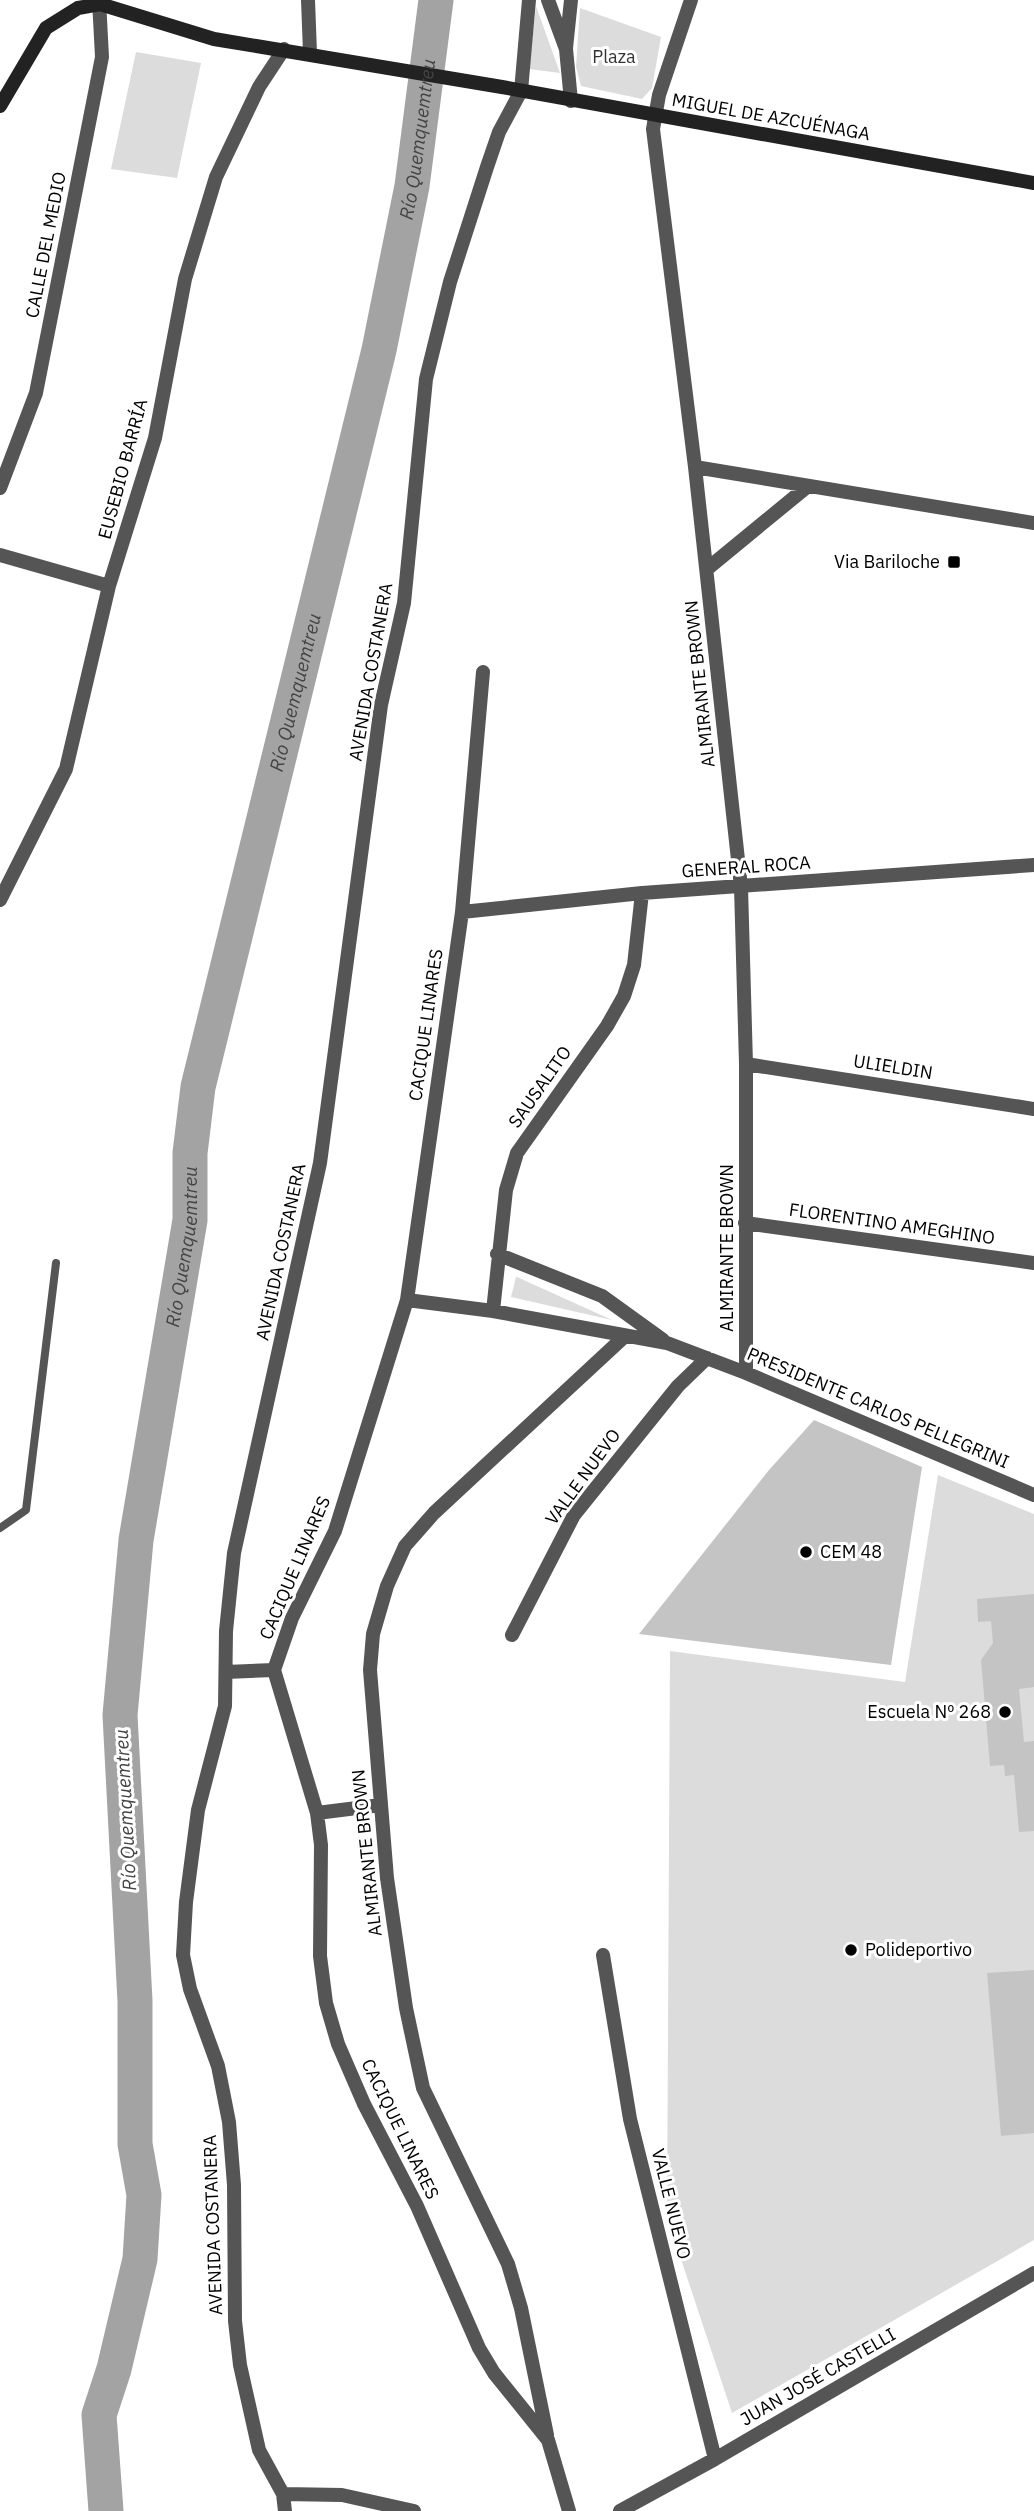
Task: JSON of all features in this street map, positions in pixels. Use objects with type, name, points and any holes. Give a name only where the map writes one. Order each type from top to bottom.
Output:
[{"type":"street","points":[[308,0],[310,53]]},
{"type":"street","name":"AVENIDA COSTANERA","points":[[285,2511],[283,2494],[259,2449],[240,2365],[235,2321],[234,2186],[229,2122],[218,2066],[190,1989],[183,1955],[186,1902],[198,1810],[222,1728],[226,1631],[234,1553],[320,1163],[381,705],[404,603],[426,379],[450,282],[486,167],[499,132],[521,91],[530,0]]},
{"type":"street","points":[[548,0],[566,49]]},
{"type":"street","points":[[571,0],[566,49],[571,101]]},
{"type":"street","name":"ALMIRANTE BROWN","points":[[691,0],[659,95],[653,129],[707,569],[741,887],[746,1064],[746,1373]]},
{"type":"street","points":[[0,106],[46,28],[78,8],[99,2]]},
{"type":"street","name":"MIGUEL DE AZCUÉNAGA","points":[[99,2],[214,39],[310,53],[1034,183]]},
{"type":"street","name":"CALLE DEL MEDIO","points":[[0,488],[36,393],[102,57],[99,2]]},
{"type":"street","name":"EUSEBIO BARRÍA","points":[[0,900],[66,769],[109,586],[155,438],[185,279],[216,177],[260,87],[284,49]]},
{"type":"street","points":[[695,467],[1034,523]]},
{"type":"street","points":[[707,569],[808,485]]},
{"type":"street","points":[[0,555],[109,586]]},
{"type":"street","name":"CACIQUE LINARES","points":[[483,672],[462,912],[407,1300],[335,1531],[292,1618],[274,1670],[317,1813],[321,1845],[320,1956],[326,2003],[338,2044],[364,2104],[418,2206],[479,2348],[494,2373],[548,2440],[569,2511]]},
{"type":"street","name":"GENERAL ROCA","points":[[462,912],[642,894],[1034,865]]},
{"type":"street","name":"SAUSALITO","points":[[493,1311],[497,1254],[506,1190],[517,1153],[607,1026],[624,996],[634,965],[642,894]]},
{"type":"street","name":"ULIELDIN","points":[[746,1064],[1034,1109]]},
{"type":"street","name":"FLORENTINO AMEGHINO","points":[[746,1223],[1034,1263]]},
{"type":"street","name":"PRESIDENTE CARLOS PELLEGRINI","points":[[497,1254],[602,1296],[667,1343]]},
{"type":"street","name":"PRESIDENTE CARLOS PELLEGRINI","points":[[407,1300],[493,1311],[667,1343],[746,1373],[1034,1495]]},
{"type":"street","name":"ALMIRANTE BROWN","points":[[548,2440],[521,2308],[508,2264],[424,2088],[394,1934],[370,1670],[373,1634],[387,1586],[405,1546],[434,1513],[625,1336]]},
{"type":"street","name":"VALLE NUEVO","points":[[512,1634],[574,1515],[678,1386],[707,1358]]},
{"type":"street","points":[[226,1672],[274,1670]]},
{"type":"street","points":[[317,1813],[381,1805]]},
{"type":"street","name":"VALLE NUEVO","points":[[603,1955],[630,2119],[716,2459]]},
{"type":"street","name":"JUAN JOSÉ CASTELLI","points":[[620,2511],[716,2459],[1034,2273]]},
{"type":"street","points":[[283,2494],[342,2495],[414,2511]]},
{"type":"lane","points":[[0,1528],[26,1510],[56,1263]]},
{"type":"green space","name":"Plaza","points":[[536,6],[560,73],[529,69]]},
{"type":"green space","name":"Plaza","points":[[580,8],[661,37],[652,88],[642,99],[581,86],[576,67]]},
{"type":"green space","points":[[136,52],[201,63],[177,178],[111,169]]},
{"type":"green space","points":[[517,1277],[612,1320],[511,1297]]},
{"type":"green space","name":"Polideportivo","points":[[938,1475],[1034,1514],[1034,2240],[732,2413],[667,2217],[670,1651],[905,1682]]},
{"type":"building","name":"CEM 48","points":[[814,1420],[922,1467],[891,1665],[639,1634],[769,1470]]},
{"type":"building","points":[[1034,1594],[1034,1687],[1019,1689],[1024,1742],[1034,1741],[1034,1831],[1019,1832],[1014,1775],[1005,1776],[1004,1765],[990,1766],[981,1660],[993,1643],[991,1621],[978,1622],[977,1599]]},
{"type":"building","points":[[1034,1970],[1034,2133],[1001,2136],[987,1973]]},
{"type":"waterway","name":"Río Quemquemtreu","points":[[106,2511],[99,2415],[114,2369],[140,2259],[144,2195],[135,2144],[135,2001],[120,1715],[136,1540],[190,1220],[190,1153],[198,1087],[379,350],[412,186],[436,0]]},
{"type":"place","name":"Via Bariloche","points":[[954,562]]},
{"type":"place","name":"CEM 48","points":[[806,1552]]},
{"type":"place","name":"Escuela Nº 268","points":[[1005,1712]]},
{"type":"place","name":"Polideportivo","points":[[851,1950]]}]
